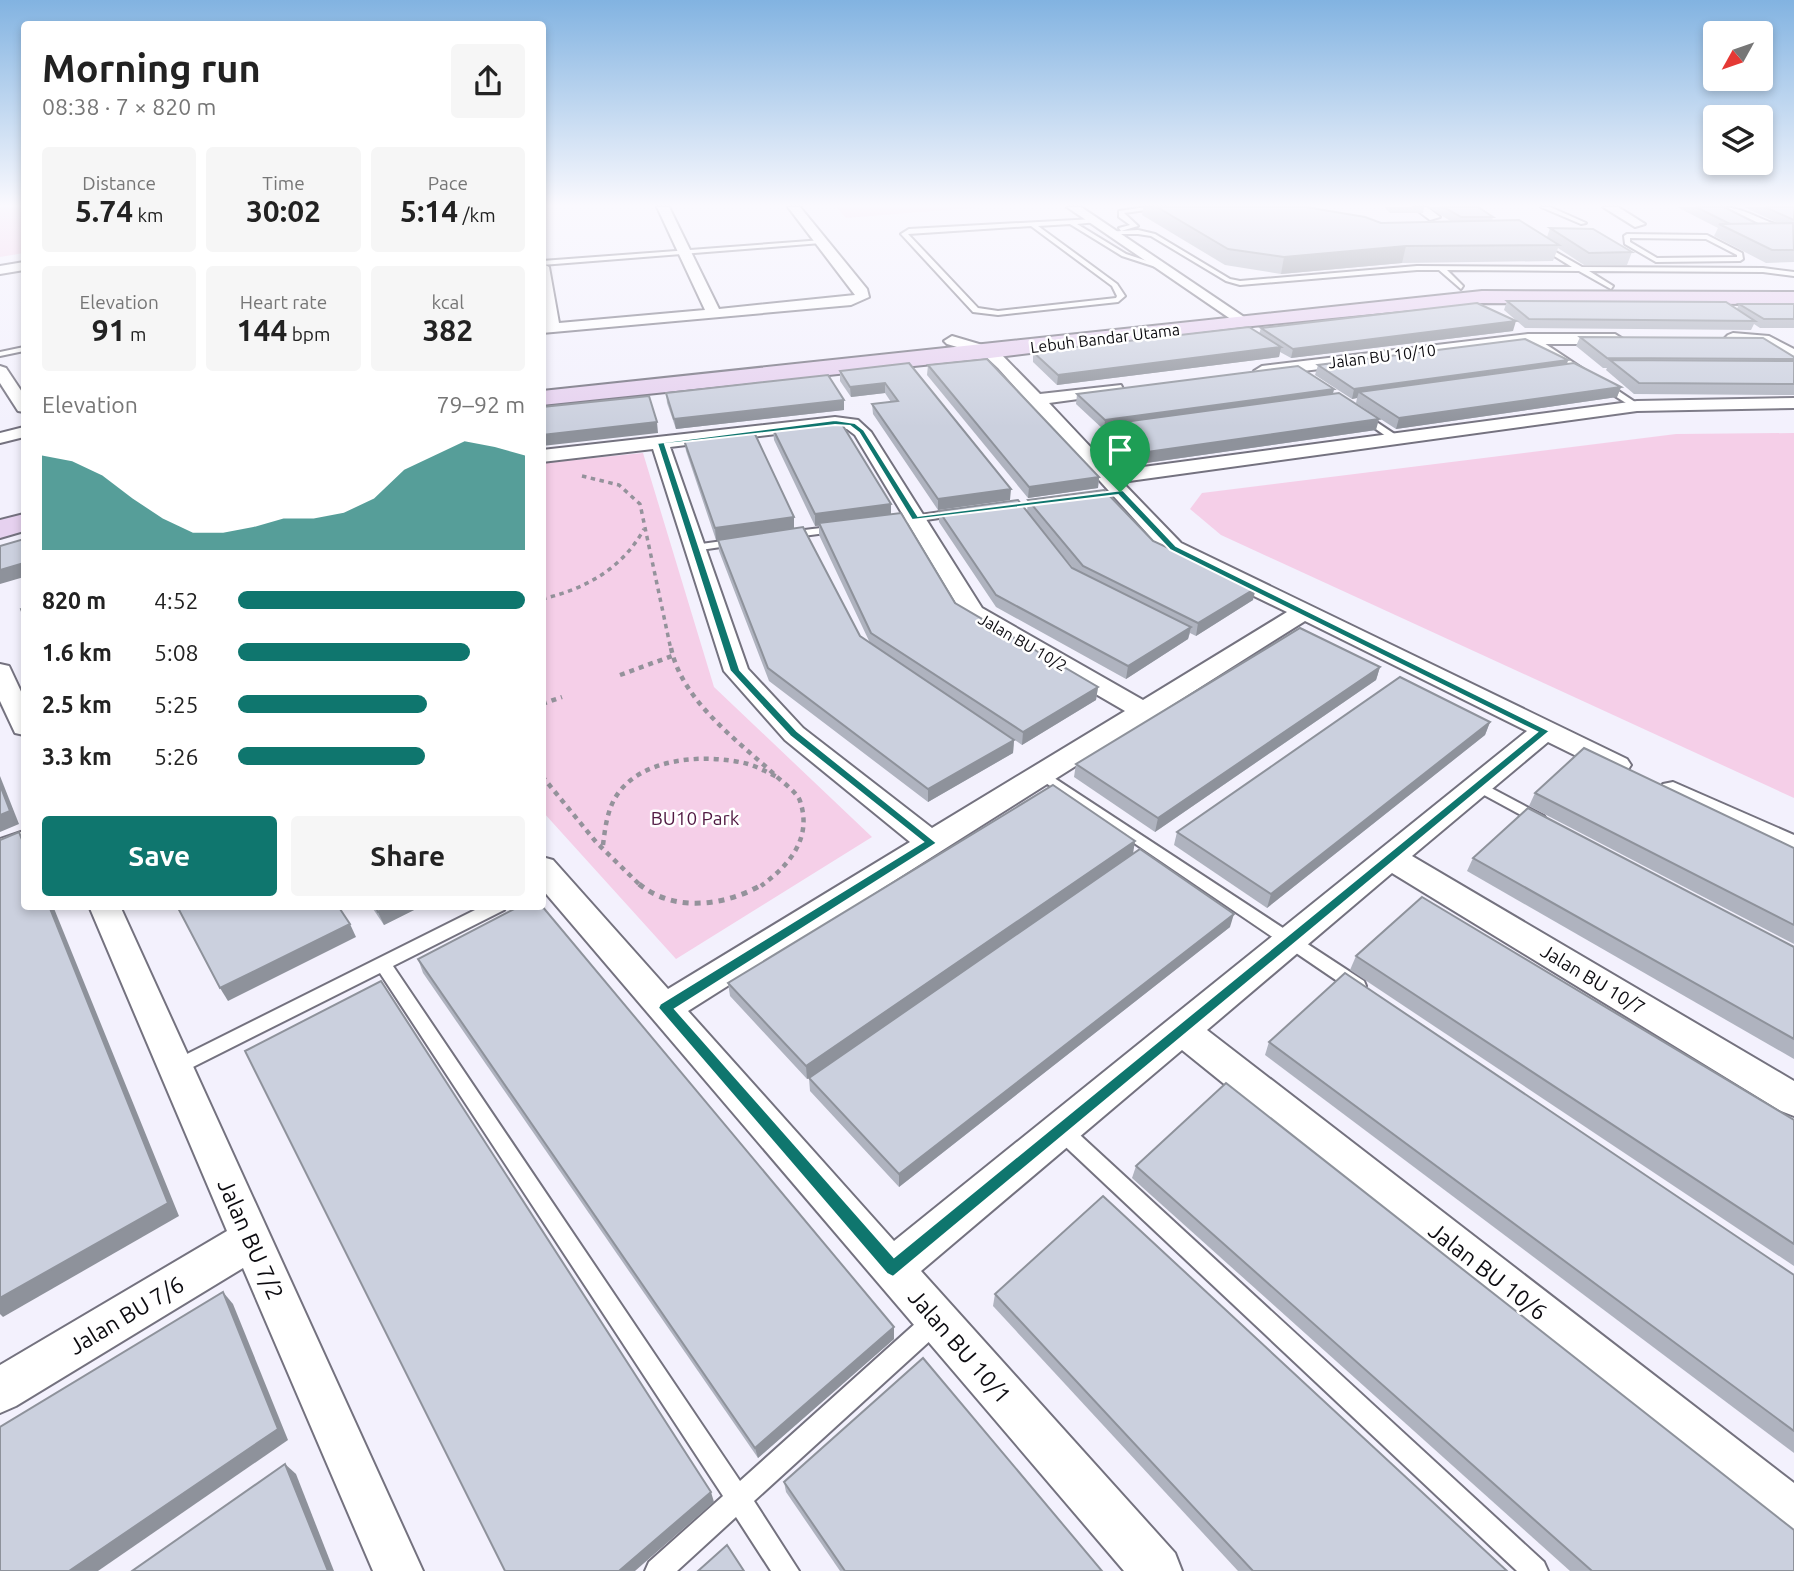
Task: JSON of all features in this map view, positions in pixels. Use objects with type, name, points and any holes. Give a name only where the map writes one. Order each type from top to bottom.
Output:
[{"type":"main road","name":"Lebuh Bandar Utama","points":[[546,398],[1461,288],[1794,288]]},
{"type":"main road","name":"Lebuh Bandar Utama","points":[[1235,316],[1482,297],[1794,300]]},
{"type":"main road","name":"Lebuh Bandar Utama","points":[[546,384],[952,341],[993,344]]},
{"type":"main road","points":[[0,506],[21,501]]},
{"type":"main road","points":[[0,529],[21,523]]},
{"type":"street","points":[[698,280],[714,313]]},
{"type":"street","points":[[547,329],[851,301],[862,297],[862,292],[853,280]]},
{"type":"street","points":[[1182,280],[1235,316]]},
{"type":"street","points":[[1721,338],[1769,341],[1794,355]]},
{"type":"street","name":"Jalan BU 10/10","points":[[1239,374],[1299,371],[1532,339],[1626,339]]},
{"type":"street","points":[[993,344],[1034,400],[1111,488],[1173,548],[1545,731],[1794,847]]},
{"type":"street","points":[[0,371],[21,402]]},
{"type":"street","points":[[1034,400],[1130,387]]},
{"type":"street","points":[[1111,488],[1396,439],[1637,406],[1794,403]]},
{"type":"street","name":"Jalan BU 10/2","points":[[660,443],[835,422],[852,424],[862,432],[972,613],[1144,711]]},
{"type":"street","points":[[0,438],[21,433]]},
{"type":"street","points":[[546,456],[660,443],[736,671],[794,734],[931,843]]},
{"type":"street","points":[[665,1008],[1303,612]]},
{"type":"street","points":[[0,671],[21,720]]},
{"type":"street","points":[[893,1268],[1545,731]]},
{"type":"street","name":"Jalan BU 10/7","points":[[1391,858],[1794,1100]]},
{"type":"street","name":"Jalan BU 10/1","points":[[546,877],[665,1008],[1157,1571]]},
{"type":"street","name":"Jalan BU 7/2","points":[[106,910],[398,1571]]},
{"type":"street","name":"Jalan BU 10/6","points":[[1182,1030],[1794,1513]]},
{"type":"street","name":"Jalan BU 7/6","points":[[0,1390],[251,1240]]},
{"type":"lane","points":[[948,280],[976,310],[998,313],[1118,300],[1121,296],[1115,285],[1109,280]]},
{"type":"lane","points":[[1229,280],[1240,283],[1276,280]]},
{"type":"lane","points":[[1453,280],[1461,288]]},
{"type":"lane","points":[[1598,280],[1611,288]]},
{"type":"lane","points":[[1532,339],[1637,406]]},
{"type":"lane","points":[[0,354],[21,350]]},
{"type":"lane","points":[[1350,407],[1396,439]]},
{"type":"lane","points":[[888,522],[970,512]]},
{"type":"lane","points":[[777,537],[846,528]]},
{"type":"lane","points":[[694,548],[750,540]]},
{"type":"lane","points":[[1042,774],[1370,995]]},
{"type":"lane","points":[[1478,786],[1551,825]]},
{"type":"lane","points":[[0,845],[21,837]]},
{"type":"lane","points":[[175,1068],[490,910]]},
{"type":"lane","points":[[383,964],[786,1571]]},
{"type":"lane","points":[[1061,1130],[1535,1571]]},
{"type":"lane","points":[[658,1571],[937,1320]]},
{"type":"path","points":[[546,781],[631,878],[655,896],[678,904],[704,904],[740,896],[769,881],[792,859],[805,835],[807,815],[800,799],[698,702],[672,656],[640,504],[620,485],[573,475]]},
{"type":"path","points":[[546,598],[580,587],[609,571],[632,551],[646,526]]},
{"type":"path","points":[[620,675],[672,656]]},
{"type":"path","points":[[546,703],[562,697]]},
{"type":"path","points":[[603,846],[610,809],[620,790],[639,776],[659,767],[704,760],[726,761],[750,764],[783,780]]},
{"type":"green space","points":[[1794,433],[1794,798],[1221,535],[1190,509],[1202,493],[1676,434]]},
{"type":"green space","name":"BU10 Park","points":[[643,453],[714,687],[872,837],[676,959],[546,815],[546,463]]},
{"type":"building","points":[[1507,301],[1726,302],[1755,321],[1529,319]]},
{"type":"building","points":[[1477,303],[1516,321],[1293,349],[1261,328]]},
{"type":"building","points":[[1739,304],[1794,304],[1794,319],[1764,319]]},
{"type":"building","points":[[1249,327],[1281,347],[1058,375],[1033,352]]},
{"type":"building","points":[[1580,337],[1763,338],[1794,359],[1607,358]]},
{"type":"building","points":[[1525,339],[1568,360],[1354,389],[1318,365]]},
{"type":"building","points":[[987,359],[1099,477],[1029,487],[928,365]]},
{"type":"building","points":[[1610,360],[1794,361],[1794,384],[1639,383]]},
{"type":"building","points":[[909,363],[1011,489],[938,499],[872,404],[898,401],[885,383],[850,387],[840,371]]},
{"type":"building","points":[[1574,363],[1621,387],[1399,418],[1359,392]]},
{"type":"building","points":[[1298,366],[1334,389],[1105,420],[1077,394]]},
{"type":"building","points":[[828,375],[844,400],[674,419],[666,393]]},
{"type":"building","points":[[1339,393],[1379,419],[1140,453],[1109,424]]},
{"type":"building","points":[[649,396],[657,422],[546,435],[546,407]]},
{"type":"building","points":[[840,421],[891,504],[815,514],[773,429]]},
{"type":"building","points":[[754,432],[794,517],[715,528],[684,440]]},
{"type":"building","points":[[1104,490],[1153,541],[1256,588],[1198,623],[1083,566],[1028,500]]},
{"type":"building","points":[[1018,500],[1072,568],[1191,627],[1128,666],[996,595],[939,511]]},
{"type":"building","points":[[901,513],[955,603],[1098,687],[1023,732],[871,633],[819,523]]},
{"type":"building","points":[[803,527],[860,636],[1014,740],[928,789],[768,668],[718,540]]},
{"type":"building","points":[[21,540],[21,564],[0,570],[0,546]]},
{"type":"building","points":[[1300,628],[1380,667],[1158,818],[1076,764]]},
{"type":"building","points":[[1400,677],[1490,722],[1271,894],[1177,832]]},
{"type":"building","points":[[1584,748],[1794,848],[1794,925],[1535,793]]},
{"type":"building","points":[[0,785],[10,811],[0,815]]},
{"type":"building","points":[[1053,785],[1135,841],[806,1066],[728,983]]},
{"type":"building","points":[[1528,808],[1794,947],[1794,1039],[1473,858]]},
{"type":"building","points":[[19,832],[21,910],[51,910],[168,1203],[0,1298],[0,840]]},
{"type":"building","points":[[1140,849],[1234,914],[899,1174],[809,1078]]},
{"type":"building","points":[[1422,897],[1794,1120],[1794,1244],[1356,956]]},
{"type":"building","points":[[179,910],[341,910],[350,924],[220,988]]},
{"type":"building","points":[[512,910],[545,910],[894,1327],[755,1448],[418,959]]},
{"type":"building","points":[[1345,973],[1794,1275],[1794,1431],[1269,1042]]},
{"type":"building","points":[[381,981],[711,1492],[619,1571],[505,1571],[245,1051]]},
{"type":"building","points":[[1226,1083],[1794,1530],[1794,1571],[1592,1571],[1136,1166]]},
{"type":"building","points":[[1103,1196],[1507,1571],[1253,1571],[995,1294]]},
{"type":"building","points":[[223,1292],[278,1429],[69,1571],[0,1571],[0,1427]]},
{"type":"building","points":[[923,1358],[1102,1571],[845,1571],[784,1482]]},
{"type":"building","points":[[285,1464],[328,1571],[132,1571]]},
{"type":"building","points":[[727,1545],[744,1571],[698,1571]]},
{"type":"route","points":[[835,422],[852,424],[862,432],[915,519],[1120,492],[1173,548],[1545,731],[893,1268],[665,1008],[931,843],[794,734],[736,671],[660,443],[835,422]]}]
